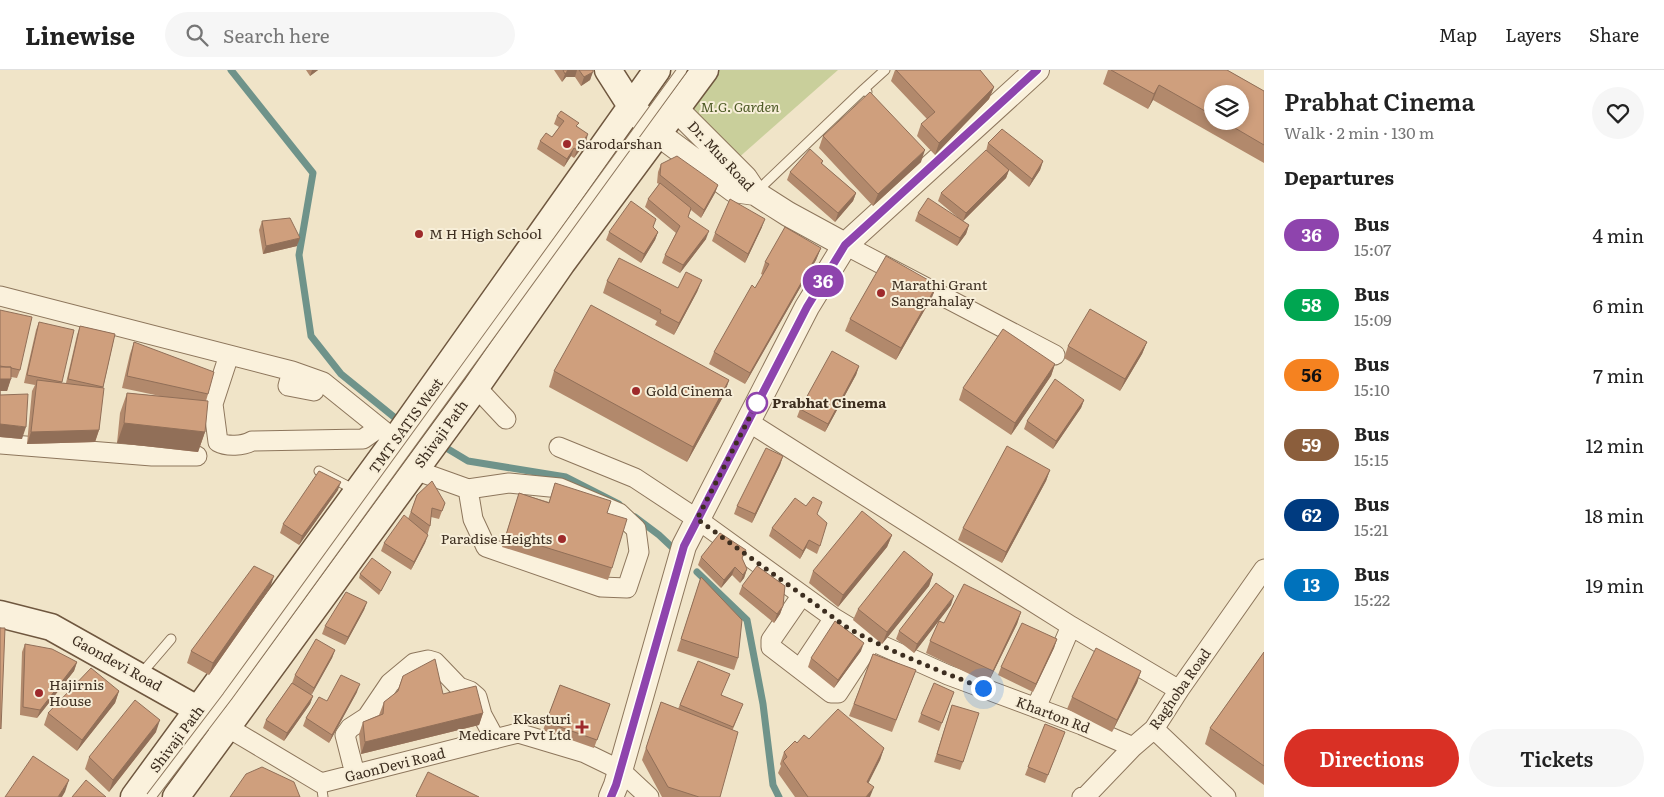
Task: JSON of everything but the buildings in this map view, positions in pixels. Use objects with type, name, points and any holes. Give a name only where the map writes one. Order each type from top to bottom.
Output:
[{"type":"main road","points":[[608,70],[631,106],[657,133]]},
{"type":"main road","name":"Shivaji Path","points":[[176,797],[476,387],[562,263],[705,70]]},
{"type":"main road","points":[[650,73],[676,109]]},
{"type":"main road","name":"Shivaji Path","points":[[134,797],[357,492],[387,434],[631,106],[650,73]]},
{"type":"main road","name":"Gaondevi Road","points":[[0,614],[51,627],[199,709],[227,727]]},
{"type":"street","points":[[610,797],[620,770],[684,546],[807,307],[845,245],[931,161],[1037,70]]},
{"type":"street","name":"Dr. Mus Road","points":[[676,109],[745,178],[754,193],[845,245]]},
{"type":"street","points":[[657,133],[734,190],[754,193]]},
{"type":"street","points":[[845,245],[1055,355]]},
{"type":"street","points":[[0,296],[292,371],[323,382],[387,434]]},
{"type":"street","points":[[229,355],[213,404],[218,442],[224,445],[247,444],[252,441],[363,438],[387,434]]},
{"type":"street","points":[[292,371],[288,386],[314,391]]},
{"type":"street","points":[[476,387],[506,419]]},
{"type":"street","points":[[747,421],[1071,626],[1179,690]]},
{"type":"street","points":[[0,444],[152,456],[197,456]]},
{"type":"street","name":"Kharton Rd","points":[[559,447],[635,478],[697,519],[834,618],[872,641],[948,675],[1133,747]]},
{"type":"street","points":[[429,451],[468,489],[473,519],[486,547],[601,587],[627,588],[639,552],[636,529],[619,513],[560,488],[509,483],[468,489]]},
{"type":"street","name":"Raghoba Road","points":[[1082,797],[1087,795],[1133,747],[1154,729],[1264,569]]},
{"type":"street","points":[[802,595],[770,640],[771,647],[830,693],[838,692],[872,641]]},
{"type":"street","points":[[800,669],[834,618]]},
{"type":"street","points":[[1036,708],[1071,626]]},
{"type":"street","points":[[355,774],[345,735],[350,728],[367,717],[390,683],[414,663],[428,660],[435,662],[459,687],[470,691],[477,697],[482,715],[495,739]]},
{"type":"street","name":"GaonDevi Road","points":[[227,727],[322,790],[355,774],[518,733],[585,753],[620,770],[649,797]]},
{"type":"street","points":[[1154,729],[1226,797]]},
{"type":"lane","name":"TMT SATIS West","points":[[151,797],[227,697],[682,70]]},
{"type":"lane","points":[[754,193],[885,70]]},
{"type":"lane","points":[[864,89],[876,102]]},
{"type":"lane","points":[[319,471],[357,492]]},
{"type":"lane","points":[[139,676],[171,639]]},
{"type":"green space","name":"M.G. Garden","points":[[716,70],[838,70],[736,160],[689,107]]},
{"type":"waterway","points":[[231,70],[313,173],[299,255],[311,336],[341,374],[394,417]]},
{"type":"waterway","points":[[418,431],[468,461],[566,477],[619,504]]},
{"type":"waterway","points":[[635,517],[676,551]]},
{"type":"waterway","points":[[697,572],[747,620],[763,704],[773,785],[779,797]]},
{"type":"bus line","name":"36","points":[[611,797],[684,546],[807,307],[845,245],[1037,70]]},
{"type":"place","name":"Sarodarshan","points":[[567,144]]},
{"type":"place","name":"M H High School","points":[[419,234]]},
{"type":"place","name":"Marathi Grant Sangrahalay","points":[[881,293]]},
{"type":"place","name":"Gold Cinema","points":[[636,391]]},
{"type":"place","name":"Prabhat Cinema","points":[[757,403]]},
{"type":"place","name":"Paradise Heights","points":[[562,539]]},
{"type":"place","name":"Hajirnis House","points":[[39,693]]},
{"type":"place","name":"Kkasturi Medicare Pvt Ltd","points":[[582,727]]},
{"type":"route","points":[[757,403],[697,519],[848,628],[872,641],[948,675],[983,688]]}]
